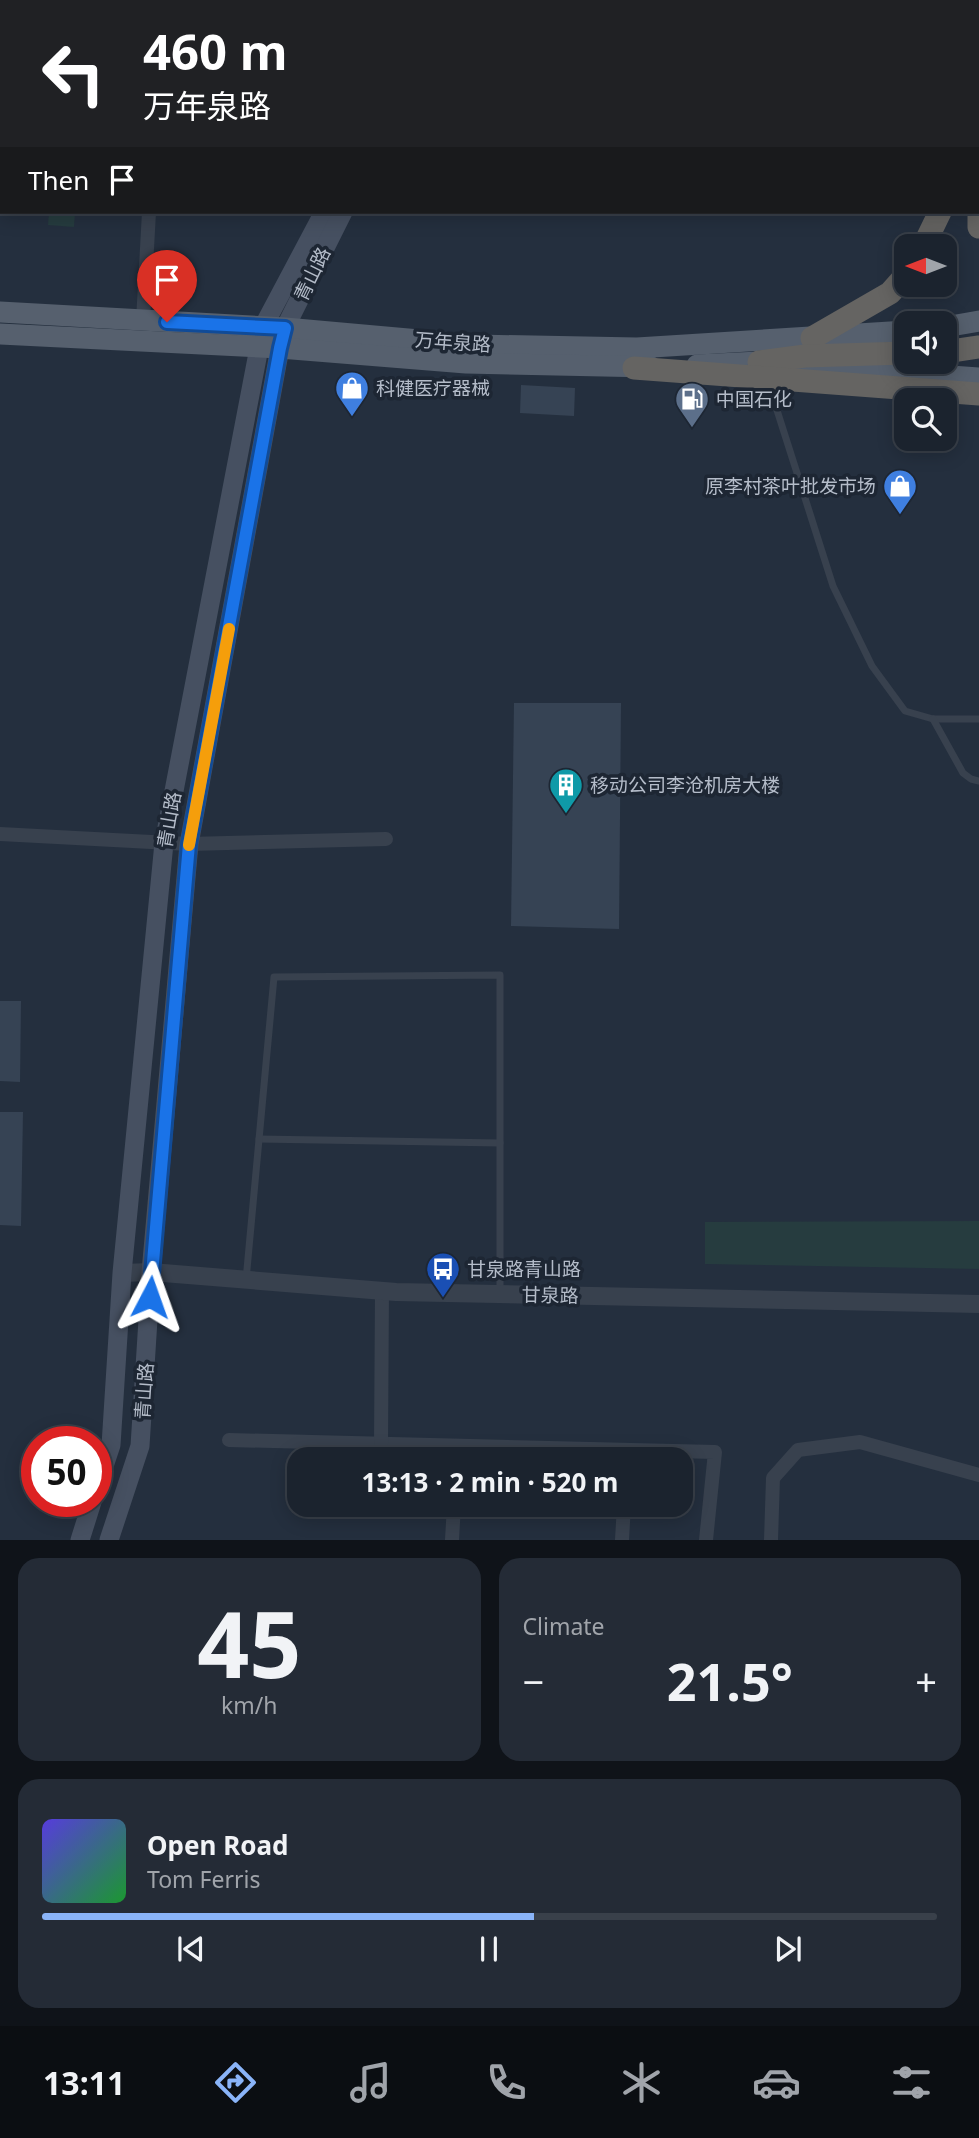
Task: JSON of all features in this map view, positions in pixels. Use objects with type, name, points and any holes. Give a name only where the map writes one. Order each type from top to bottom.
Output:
[{"type":"highway","points":[[928,234],[936,216]]},
{"type":"highway","points":[[812,338],[894,288]]},
{"type":"highway","points":[[957,350],[979,347]]},
{"type":"highway","points":[[763,370],[805,356],[894,353]]},
{"type":"highway","points":[[634,368],[763,370],[805,381],[979,394]]},
{"type":"main road","name":"青山路","points":[[112,1429],[122,1273],[164,843],[272,338],[323,214]]},
{"type":"main road","name":"青山路","points":[[109,1539],[140,1446],[151,1272],[189,844],[272,338],[342,214]]},
{"type":"main road","name":"万年泉路","points":[[0,312],[143,321],[466,363],[634,368]]},
{"type":"main road","points":[[957,325],[979,321]]},
{"type":"main road","name":"万年泉路","points":[[0,334],[623,347],[894,332]]},
{"type":"main road","points":[[763,370],[853,368],[979,377]]},
{"type":"main road","points":[[80,1539],[87,1517]]},
{"type":"street","points":[[143,321],[149,214]]},
{"type":"street","points":[[0,834],[189,844],[386,839]]},
{"type":"street","name":"甘泉路","points":[[122,1273],[151,1272],[382,1291],[979,1304]]},
{"type":"street","points":[[381,1444],[382,1291]]},
{"type":"street","points":[[229,1440],[409,1447]]},
{"type":"street","points":[[771,1539],[773,1478],[798,1450],[860,1442],[979,1475]]},
{"type":"street","points":[[693,1452],[715,1451],[706,1539]]},
{"type":"street","points":[[452,1539],[453,1517]]},
{"type":"street","points":[[622,1539],[623,1517]]},
{"type":"lane","points":[[763,370],[832,586],[872,666],[905,711],[933,719],[979,719]]},
{"type":"lane","points":[[805,381],[854,394]]},
{"type":"lane","points":[[933,719],[963,773],[979,781]]},
{"type":"lane","points":[[246,1280],[274,977],[500,975],[500,1294]]},
{"type":"lane","points":[[259,1139],[500,1143]]},
{"type":"green space","points":[[49,214],[75,214],[74,227],[48,225]]},
{"type":"green space","points":[[979,1221],[979,1269],[705,1264],[705,1222]]},
{"type":"building","points":[[521,385],[575,388],[574,416],[520,413]]},
{"type":"building","name":"移动公司李沧机房大楼","points":[[514,703],[621,703],[619,929],[511,926]]},
{"type":"building","points":[[0,1001],[21,1001],[20,1082],[0,1081]]},
{"type":"building","points":[[0,1112],[23,1112],[21,1226],[0,1225]]},
{"type":"slow traffic","points":[[189,845],[229,629]]},
{"type":"place","name":"科健医疗器械","points":[[352,418]]},
{"type":"place","name":"中国石化","points":[[692,429]]},
{"type":"place","name":"原李村茶叶批发市场","points":[[900,516]]},
{"type":"place","name":"移动公司李沧机房大楼","points":[[566,815]]},
{"type":"place","name":"甘泉路青山路","points":[[443,1299]]},
{"type":"route","points":[[150,1297],[189,844],[285,328],[167,322]]}]
